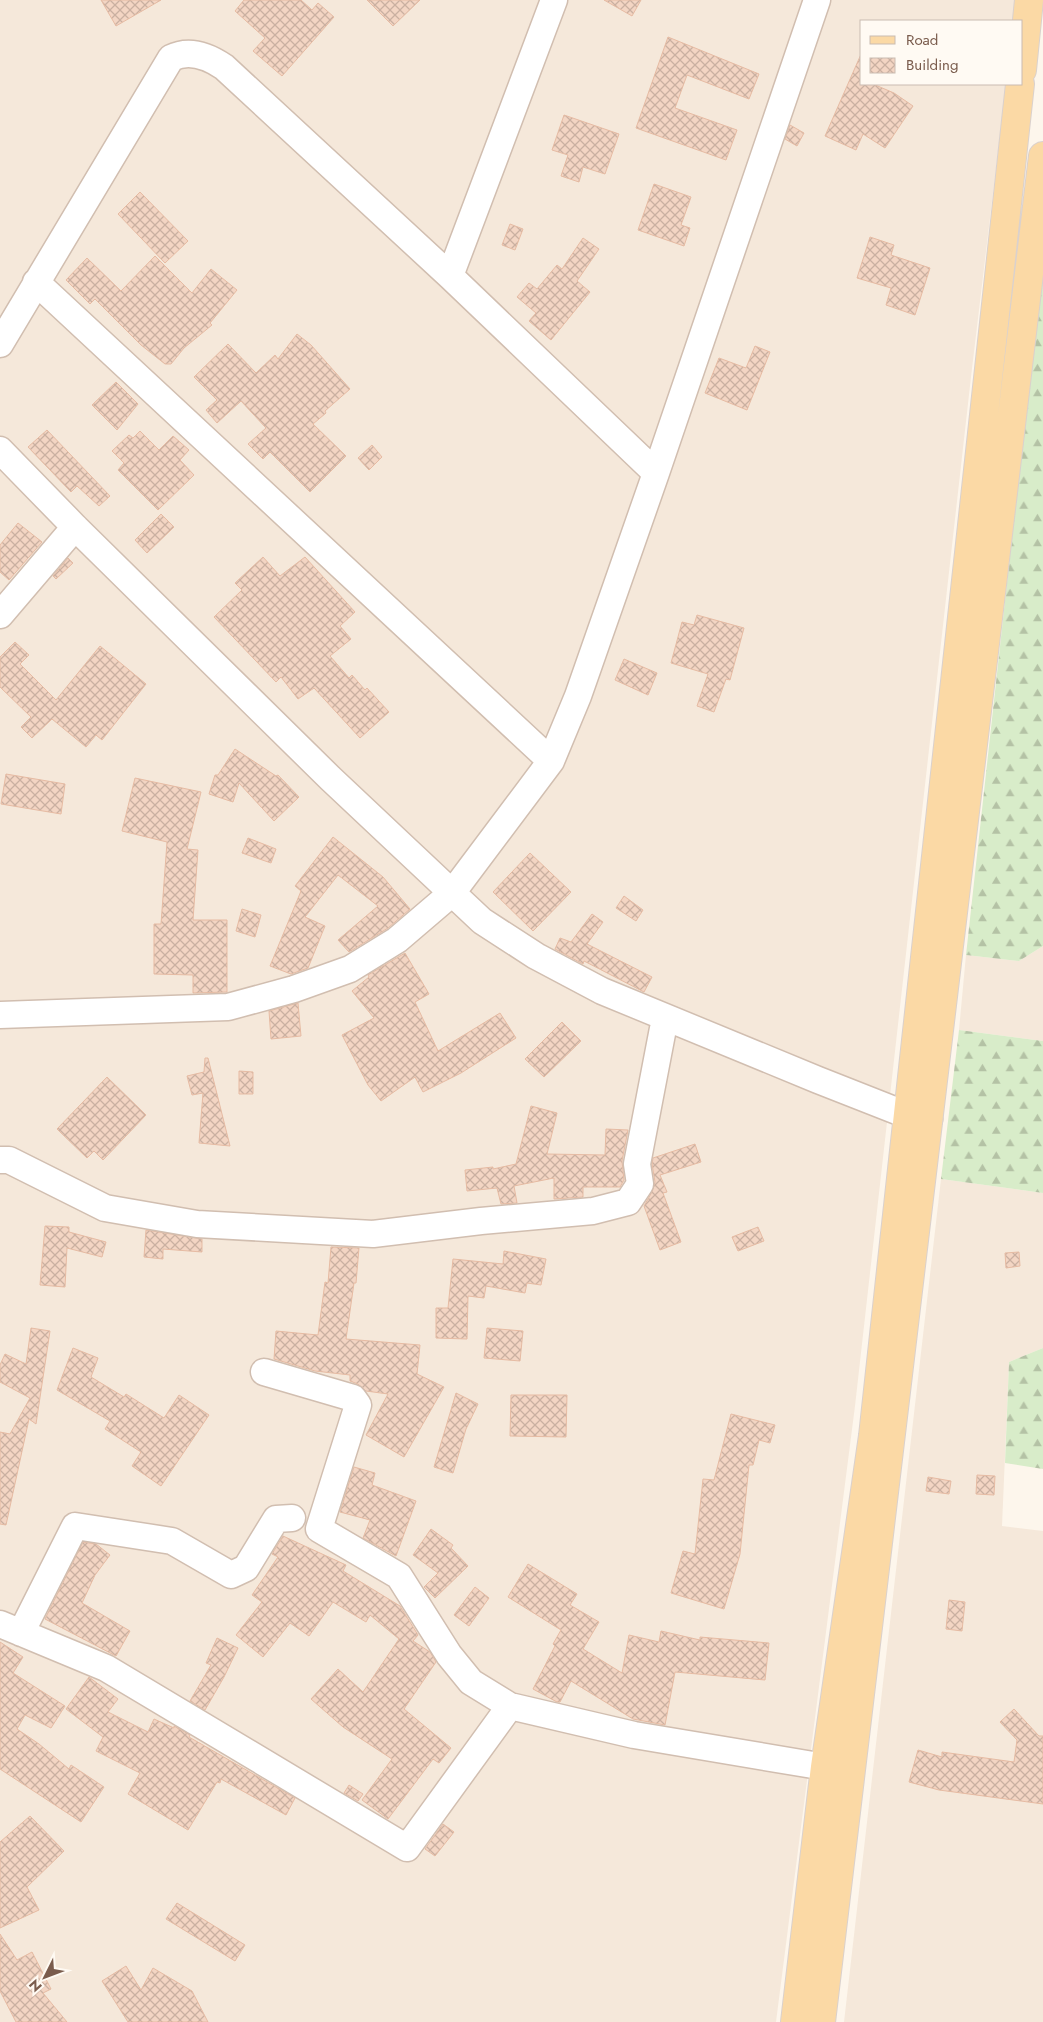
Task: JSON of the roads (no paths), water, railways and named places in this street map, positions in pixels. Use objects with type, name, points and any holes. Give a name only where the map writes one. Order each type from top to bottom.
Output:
[{"type":"main road","points":[[1023,60],[1029,0]]},
{"type":"main road","points":[[821,2022],[918,1117],[985,415],[1020,85]]},
{"type":"main road","points":[[795,2022],[825,1767],[918,1117],[1043,156]]},
{"type":"street","points":[[0,1015],[228,1007],[294,989],[350,969],[397,940],[452,893],[551,761],[578,696],[656,474],[817,0]]},
{"type":"street","points":[[450,276],[549,2]]},
{"type":"street","points":[[0,344],[171,58],[181,53],[211,58],[224,67],[450,276],[656,474]]},
{"type":"street","points":[[36,282],[551,761]]},
{"type":"street","points":[[0,450],[75,527],[323,771],[482,921],[536,956],[602,991],[665,1018],[918,1117]]},
{"type":"street","points":[[0,615],[75,527]]},
{"type":"street","points":[[0,1160],[8,1160],[105,1208],[198,1224],[373,1234],[481,1220],[593,1211],[628,1202],[640,1184],[637,1164],[665,1018]]},
{"type":"street","points":[[264,1372],[353,1398],[357,1401],[358,1405],[319,1529],[398,1576],[449,1655],[471,1682],[510,1706],[555,1718],[634,1735],[825,1767]]},
{"type":"street","points":[[292,1518],[276,1519],[246,1568],[231,1575],[172,1541],[75,1526],[10,1629],[106,1668],[408,1848],[510,1706]]}]
